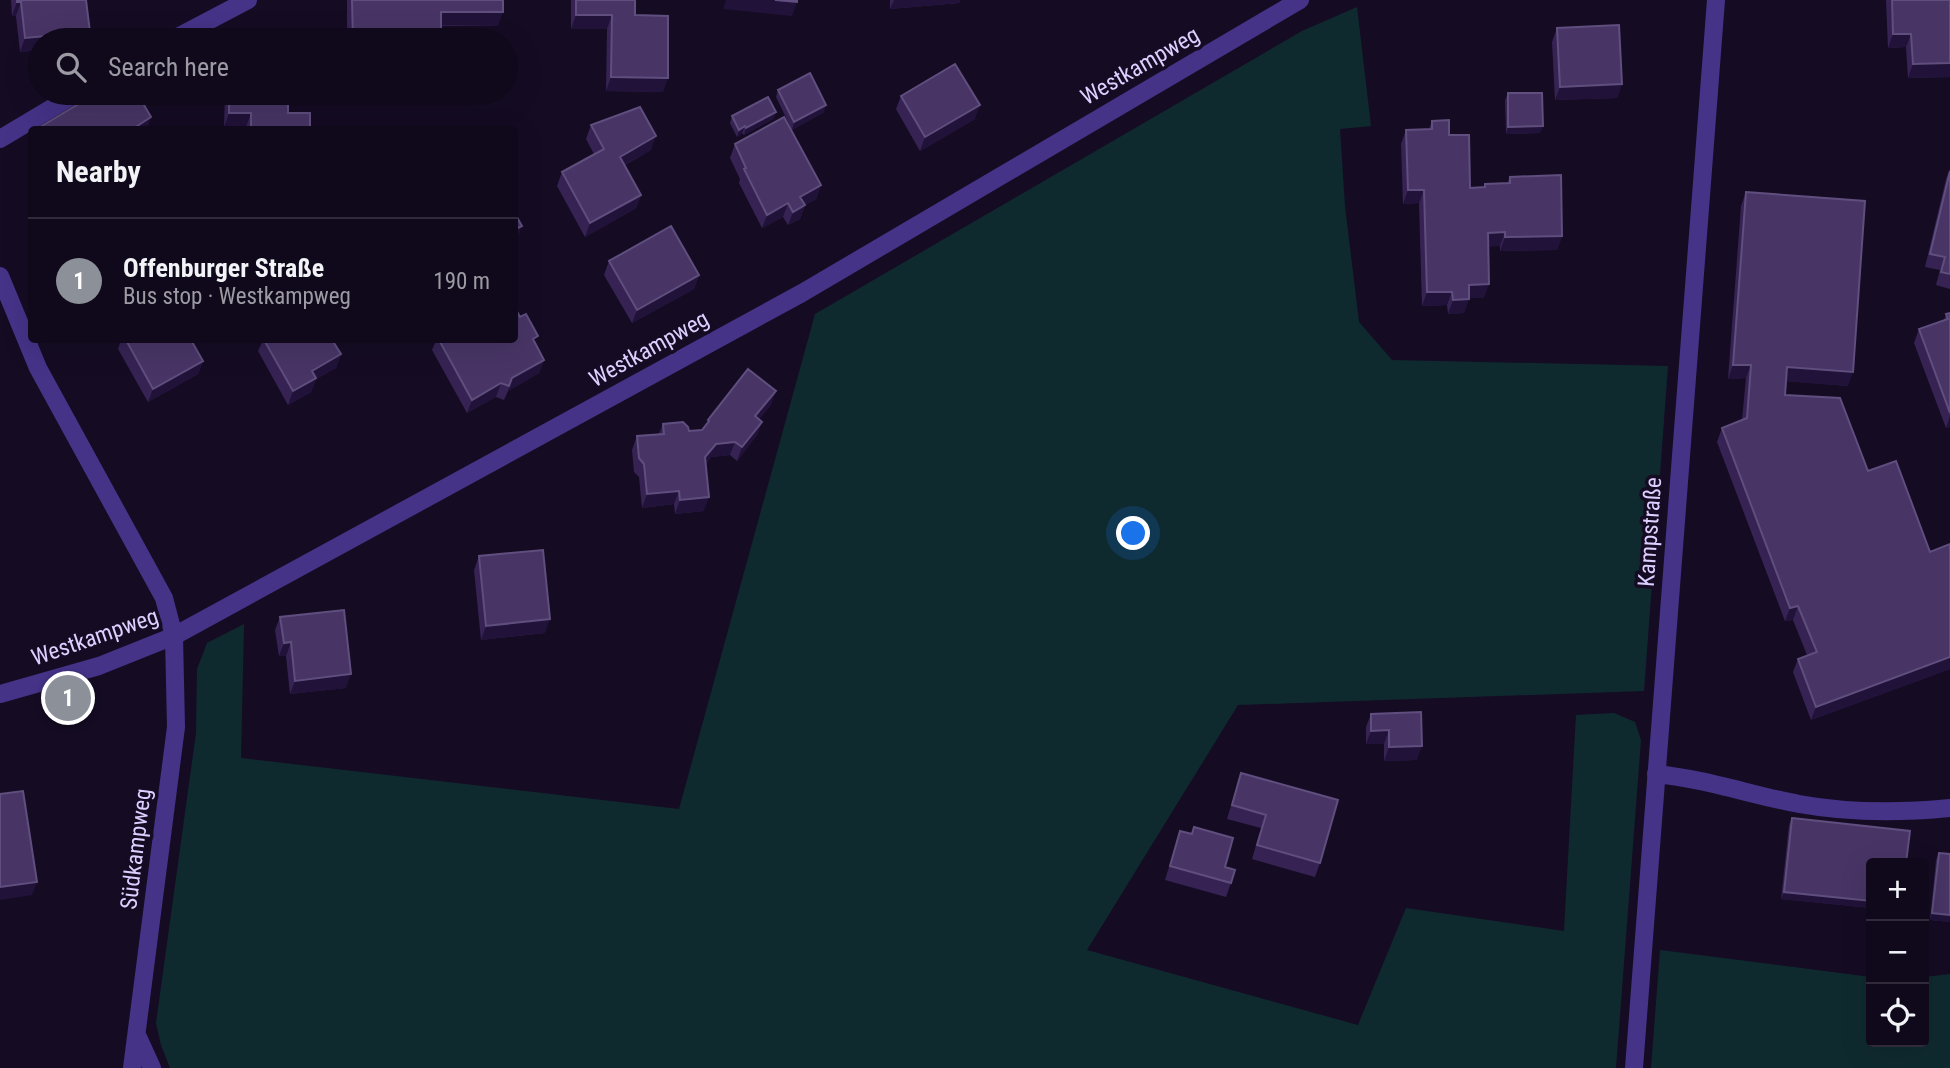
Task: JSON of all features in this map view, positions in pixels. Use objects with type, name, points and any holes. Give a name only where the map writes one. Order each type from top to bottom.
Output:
[{"type":"street","points":[[195,28],[248,0]]},
{"type":"street","name":"Westkampweg","points":[[0,694],[99,666],[174,636],[802,293],[1300,0]]},
{"type":"street","name":"Kampstraße","points":[[1634,1068],[1716,0]]},
{"type":"street","points":[[0,139],[57,105]]},
{"type":"street","name":"Südkampweg","points":[[0,276],[38,368],[164,598],[174,636],[176,727],[132,1068]]},
{"type":"street","points":[[1657,774],[1693,778],[1800,804],[1881,812],[1950,808]]},
{"type":"street","points":[[137,1035],[152,1068]]},
{"type":"green space","points":[[1357,7],[1371,126],[1340,129],[1345,206],[1359,322],[1392,360],[1668,366],[1644,691],[1238,705],[1087,950],[1358,1025],[1406,908],[1564,931],[1576,715],[1614,713],[1635,722],[1641,740],[1616,1068],[170,1068],[156,1023],[196,733],[197,669],[207,643],[244,624],[241,758],[679,809],[815,314],[1302,31]]},
{"type":"green space","points":[[1660,950],[1866,976],[1866,1047],[1929,1047],[1929,976],[1950,974],[1950,1068],[1651,1068]]},
{"type":"building","points":[[86,0],[90,28],[28,28],[28,38],[25,38],[21,2],[17,2]]},
{"type":"building","points":[[352,0],[503,0],[503,12],[441,12],[441,28],[353,28]]},
{"type":"building","points":[[576,0],[635,0],[635,15],[668,16],[668,78],[611,77],[612,15],[576,15]]},
{"type":"building","points":[[1892,0],[1950,0],[1950,63],[1913,64],[1911,34],[1893,34]]},
{"type":"building","points":[[1619,25],[1622,84],[1560,87],[1557,28]]},
{"type":"building","points":[[955,64],[980,105],[925,137],[901,96]]},
{"type":"building","points":[[810,73],[826,105],[794,122],[778,90]]},
{"type":"building","points":[[1508,93],[1542,93],[1543,126],[1508,127]]},
{"type":"building","points":[[768,97],[776,112],[739,130],[732,116]]},
{"type":"building","points":[[77,105],[144,105],[151,117],[137,126],[42,126]]},
{"type":"building","points":[[229,105],[288,105],[288,113],[310,113],[310,126],[251,126],[251,113],[229,113]]},
{"type":"building","points":[[640,107],[656,136],[620,157],[641,195],[590,223],[562,172],[604,149],[591,125]]},
{"type":"building","points":[[784,117],[821,185],[800,197],[805,205],[793,212],[788,203],[767,215],[735,144]]},
{"type":"building","points":[[1449,120],[1449,135],[1469,135],[1470,188],[1485,187],[1485,184],[1510,183],[1510,177],[1561,175],[1562,236],[1505,237],[1505,232],[1488,233],[1489,284],[1469,285],[1469,299],[1453,300],[1452,292],[1427,292],[1424,190],[1408,190],[1406,130],[1432,129],[1432,121]]},
{"type":"building","points":[[1950,171],[1950,274],[1941,272],[1945,257],[1930,254]]},
{"type":"building","points":[[1746,192],[1865,201],[1853,372],[1787,367],[1785,395],[1840,398],[1868,471],[1896,461],[1930,552],[1950,544],[1950,657],[1816,707],[1798,659],[1817,652],[1798,606],[1790,608],[1722,428],[1747,418],[1751,365],[1733,365]]},
{"type":"building","points":[[671,226],[699,275],[637,310],[609,261]]},
{"type":"building","points":[[518,313],[520,317],[526,314],[538,336],[533,339],[544,360],[512,378],[509,386],[501,383],[472,400],[441,343],[518,343]]},
{"type":"building","points":[[1950,313],[1950,413],[1919,329],[1948,319],[1946,314]]},
{"type":"building","points":[[128,343],[193,343],[203,361],[153,389]]},
{"type":"building","points":[[266,343],[334,343],[341,354],[312,371],[316,378],[293,391]]},
{"type":"building","points":[[748,369],[776,391],[755,416],[762,422],[742,447],[735,442],[716,444],[705,457],[709,497],[680,500],[679,491],[647,494],[644,464],[639,458],[637,436],[664,434],[663,424],[683,422],[689,431],[702,430]]},
{"type":"building","points":[[543,550],[550,619],[486,626],[479,556]]},
{"type":"building","points":[[344,610],[351,674],[295,681],[291,642],[284,643],[280,617]]},
{"type":"building","points":[[1421,712],[1422,746],[1389,747],[1389,730],[1371,731],[1371,714]]},
{"type":"building","points":[[1241,773],[1338,800],[1320,863],[1257,845],[1266,815],[1232,805]]},
{"type":"building","points":[[23,791],[37,882],[0,887],[0,794]]},
{"type":"building","points":[[1792,818],[1910,831],[1907,858],[1866,858],[1866,900],[1784,892]]},
{"type":"building","points":[[1194,827],[1233,838],[1225,867],[1235,870],[1231,883],[1170,866],[1180,831],[1192,834]]},
{"type":"building","points":[[1939,853],[1950,854],[1950,915],[1932,913]]},
{"type":"place","name":"Offenburger Straße","points":[[68,698]]}]
